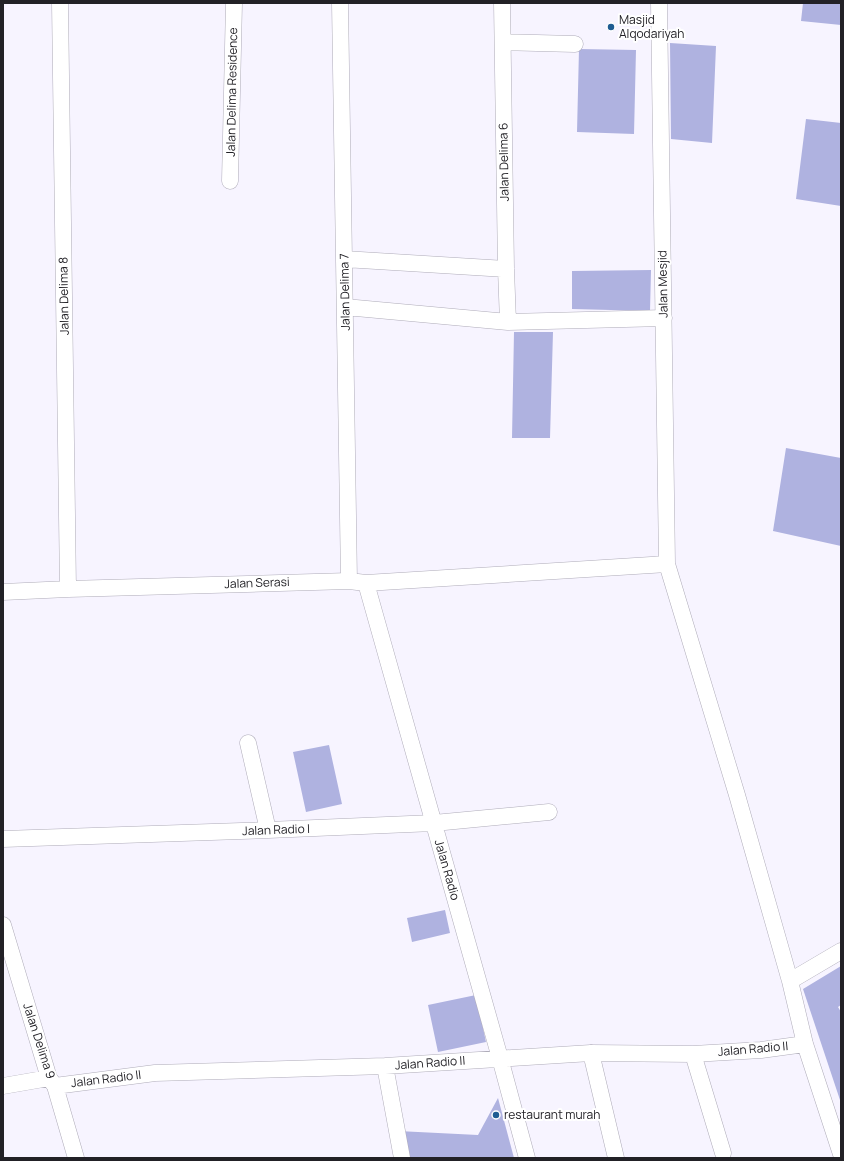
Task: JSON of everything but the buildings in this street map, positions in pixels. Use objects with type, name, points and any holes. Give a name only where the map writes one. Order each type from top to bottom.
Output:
[{"type":"street","name":"Jalan Delima 8","points":[[60,3],[68,589]]},
{"type":"street","name":"Jalan Delima Residence","points":[[230,182],[234,3]]},
{"type":"street","name":"Jalan Delima 7","points":[[340,3],[349,581]]},
{"type":"street","name":"Jalan Delima 6","points":[[502,3],[508,322]]},
{"type":"street","name":"Jalan Mesjid","points":[[659,3],[667,564],[733,780],[790,981],[804,1044],[841,1153]]},
{"type":"street","points":[[503,42],[575,44]]},
{"type":"street","points":[[344,259],[506,269]]},
{"type":"street","points":[[345,307],[508,322],[664,318]]},
{"type":"street","name":"Jalan Serasi","points":[[3,592],[349,581],[366,583],[667,564]]},
{"type":"street","name":"Jalan Radio","points":[[366,583],[527,1158]]},
{"type":"street","points":[[248,743],[268,830]]},
{"type":"street","name":"Jalan Radio I","points":[[3,839],[434,823],[549,812]]},
{"type":"street","name":"Jalan Delima 9","points":[[3,925],[76,1158]]},
{"type":"street","points":[[790,981],[841,952]]},
{"type":"street","name":"Jalan Radio II","points":[[3,1086],[155,1073],[385,1066],[591,1053],[693,1054],[761,1050],[804,1044]]},
{"type":"street","points":[[591,1053],[616,1158]]},
{"type":"street","points":[[693,1054],[723,1153]]},
{"type":"street","points":[[385,1066],[402,1158]]},
{"type":"place","name":"Masjid Alqodariyah","points":[[611,27]]},
{"type":"place","name":"restaurant murah","points":[[496,1115]]}]
